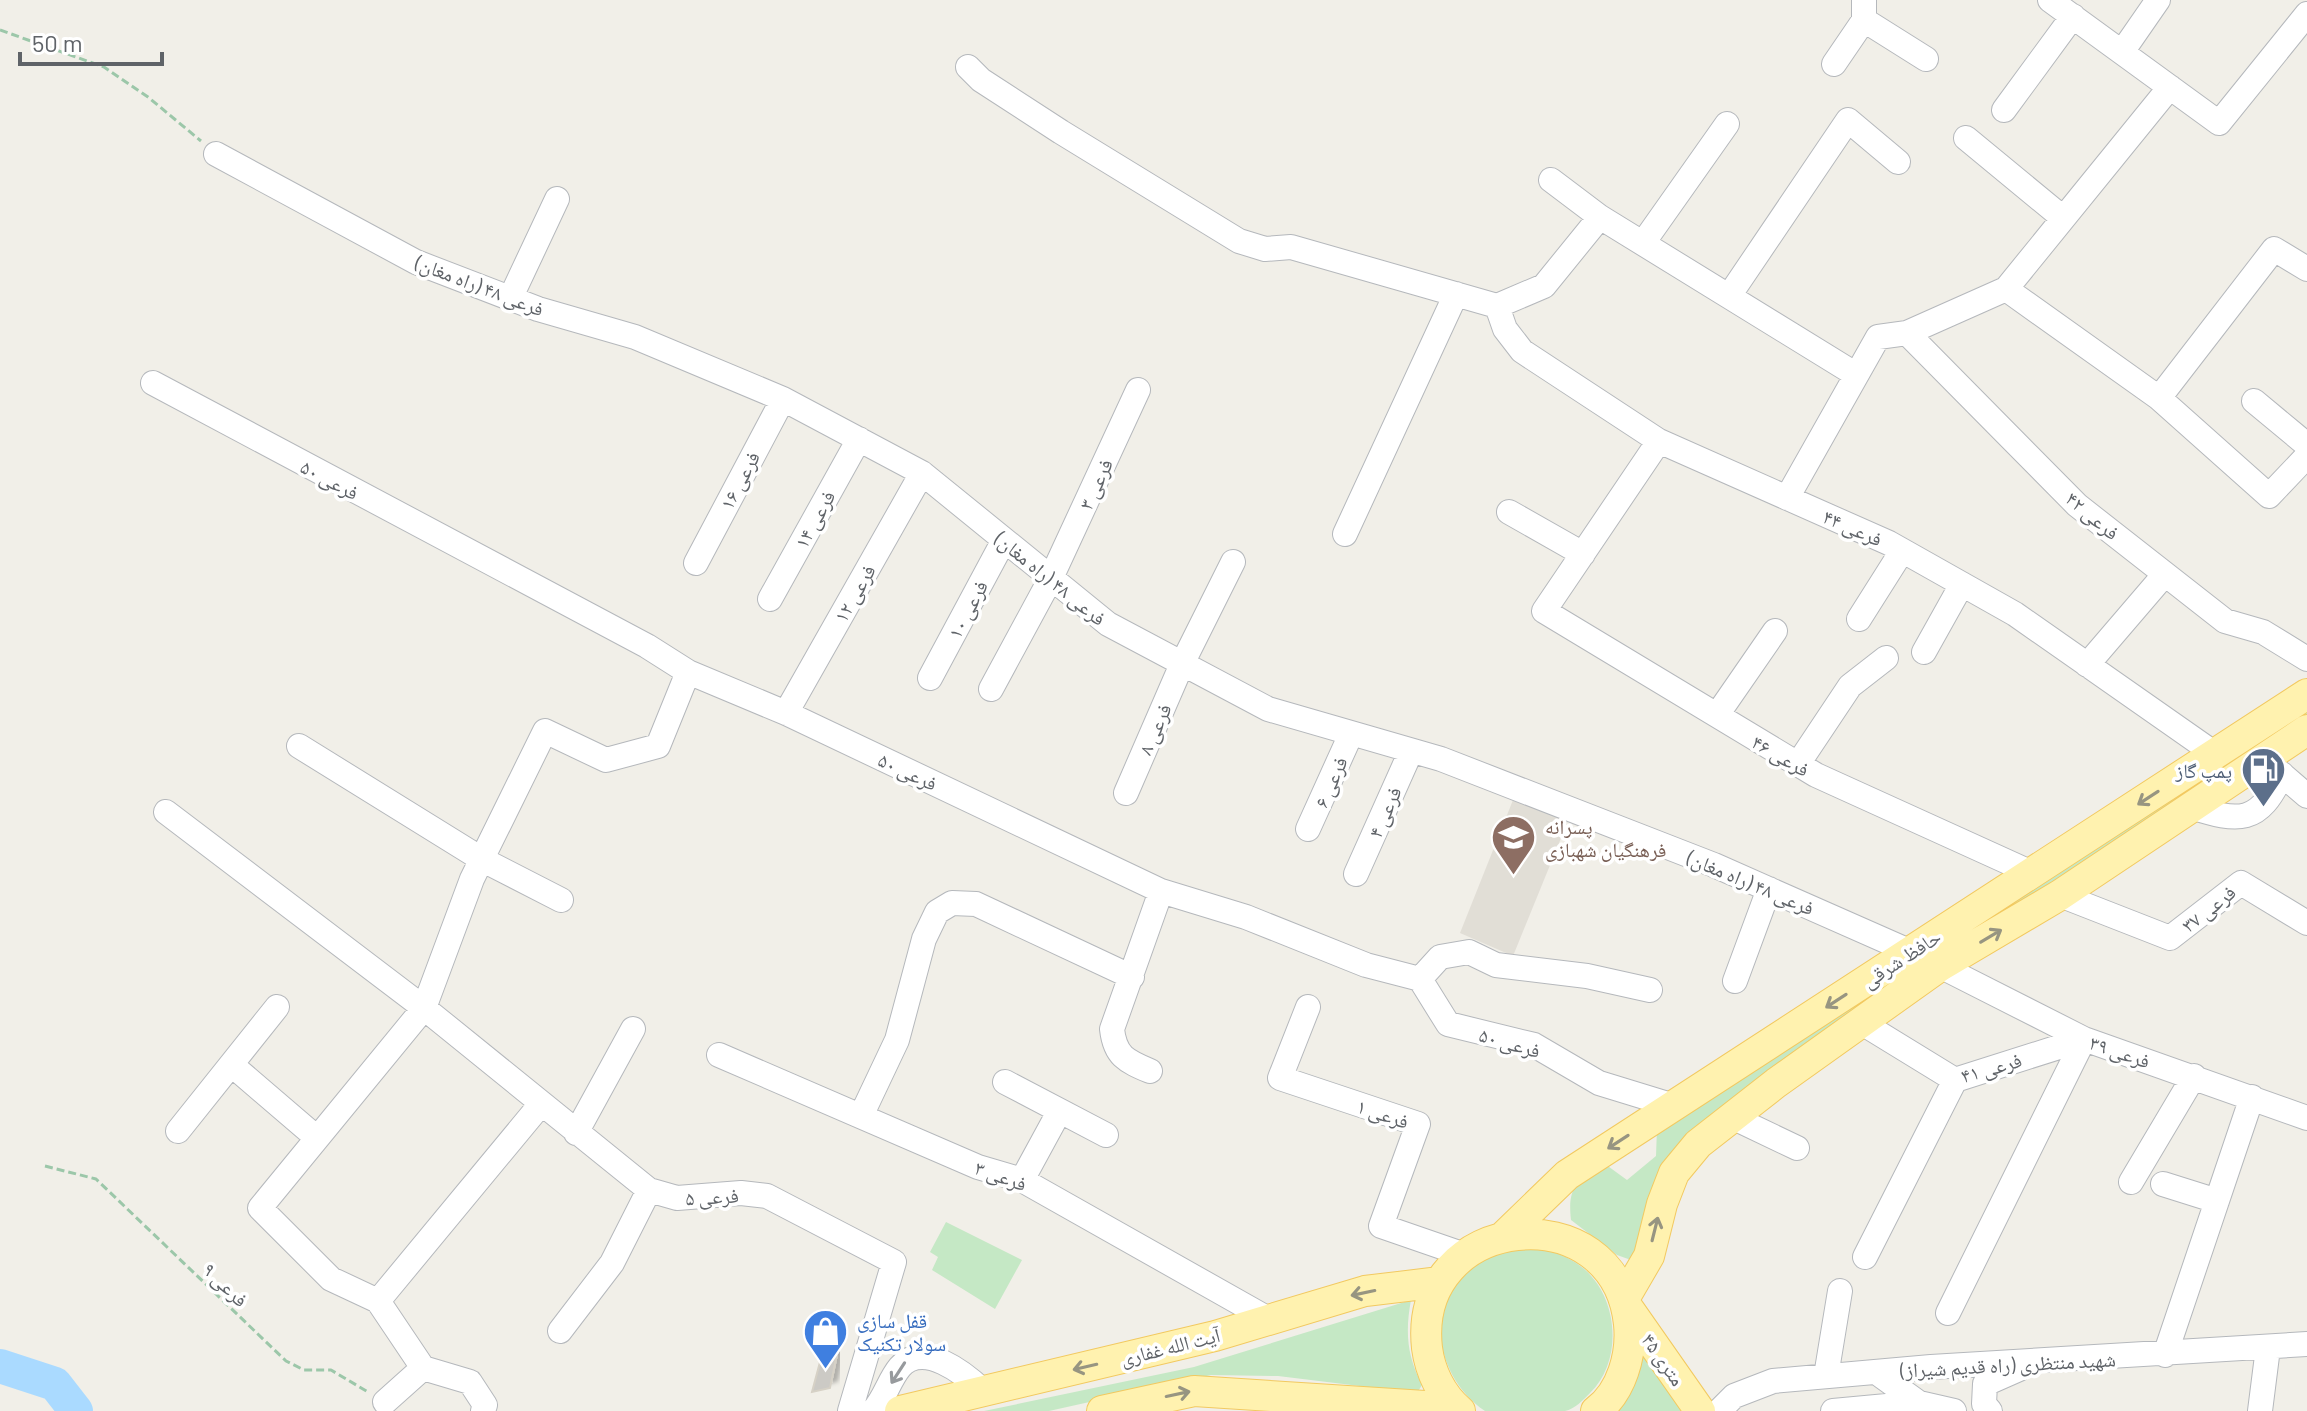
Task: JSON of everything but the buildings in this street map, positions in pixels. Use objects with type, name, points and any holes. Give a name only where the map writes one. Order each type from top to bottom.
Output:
[{"type":"main road","name":"حافظ شرقی","points":[[1505,1235],[1567,1175],[2307,694]]},
{"type":"main road","name":"حافظ شرقی","points":[[1626,1303],[1649,1256],[1662,1204],[1674,1173],[1698,1144],[1940,966],[2060,895],[2191,807],[2272,766],[2307,730]]},
{"type":"main road","name":"۴۵ متری","points":[[1505,1235],[1536,1233],[1566,1239],[1593,1255],[1614,1279],[1626,1303],[1700,1411]]},
{"type":"main road","points":[[1456,1410],[1439,1386],[1429,1361],[1426,1334],[1430,1307],[1440,1282],[1465,1255],[1505,1235]]},
{"type":"main road","name":"آیت الله غفاری","points":[[900,1411],[1270,1320],[1365,1291],[1440,1282]]},
{"type":"main road","points":[[1596,1411],[1622,1377],[1631,1342],[1626,1303]]},
{"type":"main road","points":[[1102,1411],[1194,1391],[1456,1410]]},
{"type":"street","points":[[2122,52],[2158,0]]},
{"type":"street","points":[[2004,110],[2060,5],[2219,123],[2299,41],[2307,14]]},
{"type":"street","points":[[1834,64],[1864,10],[1926,59]]},
{"type":"street","points":[[968,67],[981,80],[1061,132],[1239,241],[1265,249],[1291,247],[1497,306],[1544,286],[1600,217]]},
{"type":"street","points":[[1787,498],[1878,337],[1907,333],[2006,289],[2170,87]]},
{"type":"street","points":[[1729,296],[1848,120],[1898,162]]},
{"type":"street","points":[[1643,243],[1727,124]]},
{"type":"street","points":[[1966,138],[2063,218]]},
{"type":"street","name":"فرعی ۴۸ (راه مغان)","points":[[216,154],[416,262],[510,299],[635,337],[783,399],[859,439],[922,473],[1108,624],[1268,709],[1411,751],[1769,889],[1911,952]]},
{"type":"street","points":[[1551,180],[1600,217],[1855,374]]},
{"type":"street","points":[[510,299],[557,199]]},
{"type":"street","points":[[2159,398],[2274,249],[2307,269]]},
{"type":"street","points":[[2006,289],[2159,398],[2269,496],[2307,456]]},
{"type":"street","points":[[1345,534],[1456,294]]},
{"type":"street","name":"فرعی ۴۴","points":[[1497,306],[1505,329],[1522,351],[1659,441],[1902,551],[1962,584],[2015,614],[2215,754]]},
{"type":"street","name":"فرعی ۴۲","points":[[1907,333],[2077,505],[2225,621],[2263,632],[2307,659]]},
{"type":"street","name":"فرعی ۵۰","points":[[153,383],[647,646],[688,672],[786,713],[1161,891],[1246,917],[1366,965],[1420,979],[1448,1024],[1534,1045],[1599,1083],[1674,1106]]},
{"type":"street","name":"فرعی ۳","points":[[991,689],[1051,578],[1138,390]]},
{"type":"street","name":"فرعی ۱۶","points":[[696,563],[783,399]]},
{"type":"street","points":[[2254,401],[2307,445]]},
{"type":"street","name":"فرعی ۱۴","points":[[770,599],[859,439]]},
{"type":"street","points":[[1509,512],[1583,554],[1659,441]]},
{"type":"street","name":"فرعی ۱۲","points":[[786,713],[922,473]]},
{"type":"street","name":"فرعی ۱۰","points":[[930,678],[1004,540]]},
{"type":"street","points":[[1859,619],[1902,551]]},
{"type":"street","name":"فرعی ۴۶","points":[[1583,554],[1544,611],[1816,775],[2032,873]]},
{"type":"street","points":[[1182,664],[1233,562]]},
{"type":"street","points":[[2087,665],[2165,574]]},
{"type":"street","points":[[1924,652],[1962,584]]},
{"type":"street","points":[[1717,715],[1775,631]]},
{"type":"street","points":[[1798,764],[1850,686],[1886,658]]},
{"type":"street","name":"فرعی ۸","points":[[1126,793],[1182,664]]},
{"type":"street","points":[[483,1411],[485,1405],[470,1382],[423,1368],[378,1301],[331,1279],[260,1208],[424,1008],[472,879],[545,731],[606,760],[658,746],[688,672]]},
{"type":"street","name":"فرعی ۶","points":[[1308,829],[1351,734]]},
{"type":"street","points":[[299,746],[483,860],[561,900]]},
{"type":"street","name":"فرعی ۴","points":[[1356,874],[1411,751]]},
{"type":"street","points":[[2272,766],[2307,796]]},
{"type":"street","points":[[2191,807],[2238,820],[2249,817],[2272,797],[2272,766]]},
{"type":"street","name":"فرعی ۵","points":[[166,812],[424,1008],[649,1190],[677,1198],[741,1193],[767,1196],[894,1262],[850,1411]]},
{"type":"street","name":"فرعی ۳۷","points":[[2060,895],[2170,938],[2241,883],[2307,923]]},
{"type":"street","points":[[1735,981],[1769,889]]},
{"type":"street","points":[[1150,1071],[1122,1059],[1114,1047],[1112,1029],[1161,891]]},
{"type":"street","points":[[861,1116],[897,1040],[924,939],[937,912],[952,903],[976,904],[1132,977]]},
{"type":"street","points":[[1420,979],[1440,957],[1469,952],[1496,965],[1587,976],[1650,990]]},
{"type":"street","name":"فرعی ۳۹","points":[[1940,966],[2084,1039],[2307,1118]]},
{"type":"street","points":[[178,1131],[233,1066],[277,1007]]},
{"type":"street","name":"فرعی ۱","points":[[1308,1007],[1280,1078],[1418,1124],[1381,1226],[1465,1255]]},
{"type":"street","name":"فرعی ۴۱","points":[[1862,1023],[1955,1080],[2084,1039]]},
{"type":"street","points":[[576,1133],[633,1029]]},
{"type":"street","points":[[1948,1313],[2084,1039]]},
{"type":"street","name":"فرعی ۳","points":[[719,1055],[978,1167],[1022,1180],[1270,1320]]},
{"type":"street","points":[[233,1066],[317,1138]]},
{"type":"street","points":[[2131,1182],[2194,1076]]},
{"type":"street","points":[[1865,1257],[1955,1080]]},
{"type":"street","points":[[1005,1082],[1106,1135]]},
{"type":"street","points":[[2165,1355],[2252,1097]]},
{"type":"street","points":[[378,1301],[541,1104]]},
{"type":"street","points":[[1022,1180],[1059,1112]]},
{"type":"street","points":[[1732,1117],[1797,1148]]},
{"type":"street","points":[[2163,1184],[2217,1201]]},
{"type":"street","points":[[560,1331],[612,1263],[649,1190]]},
{"type":"street","points":[[1826,1376],[1840,1291]]},
{"type":"street","name":"شهید منتظری (راه قدیم شیراز)","points":[[1719,1411],[1734,1396],[1752,1387],[1826,1376],[2307,1344]]},
{"type":"street","points":[[2260,1411],[2268,1348]]},
{"type":"street","points":[[873,1411],[907,1360],[937,1358],[983,1391]]},
{"type":"street","points":[[1990,1411],[1984,1404],[1985,1384],[1998,1376],[2041,1361]]},
{"type":"street","points":[[385,1402],[423,1368]]},
{"type":"street","points":[[1876,1372],[1919,1403]]},
{"type":"street","points":[[1833,1411],[1919,1403],[1954,1411]]},
{"type":"path","points":[[0,30],[104,67],[148,97],[216,154]]},
{"type":"path","name":"فرعی ۹","points":[[45,1166],[96,1179],[286,1361],[304,1370],[331,1370],[385,1402]]},
{"type":"shaded area","name":"پسرانه فرهنگیان شهبازی","points":[[1513,800],[1568,821],[1513,956],[1460,933]]},
{"type":"green space","points":[[2307,705],[2307,722],[1693,1133],[1631,1260],[1617,1255],[1571,1220],[1573,1191],[1588,1174],[1605,1164],[1627,1180],[1656,1156],[1657,1128]]},
{"type":"green space","points":[[946,1222],[1022,1260],[995,1309],[932,1270],[938,1257],[930,1252]]},
{"type":"green space","points":[[1518,1247],[1545,1250],[1571,1260],[1587,1271],[1607,1303],[1612,1322],[1609,1360],[1602,1378],[1590,1393],[1569,1410],[1485,1411],[1456,1382],[1447,1364],[1441,1325],[1444,1305],[1453,1287],[1479,1262]]},
{"type":"green space","points":[[1411,1300],[1409,1344],[1422,1385],[1417,1393],[1278,1376],[1211,1375],[1049,1411],[984,1411],[1194,1367]]},
{"type":"green space","points":[[1645,1346],[1688,1411],[1605,1411]]},
{"type":"waterway","points":[[0,1366],[55,1384],[76,1411]]},
{"type":"place","name":"پمپ گاز","points":[[2263,809]]},
{"type":"place","name":"پسرانه فرهنگیان شهبازی","points":[[1514,877]]},
{"type":"place","name":"قفل سازی سولار تکنیک","points":[[826,1371]]}]
